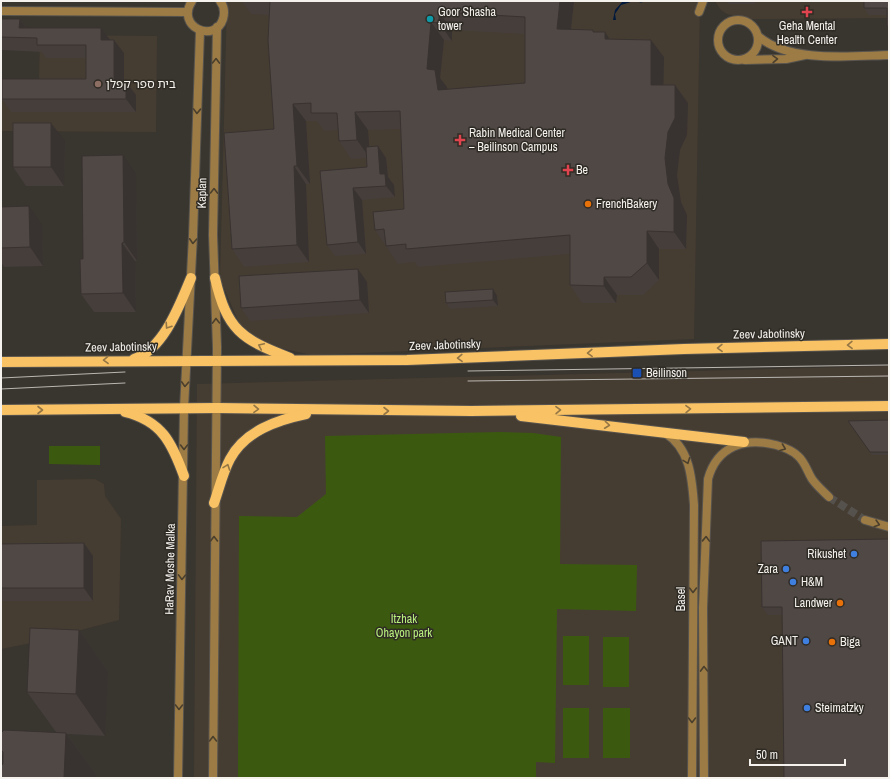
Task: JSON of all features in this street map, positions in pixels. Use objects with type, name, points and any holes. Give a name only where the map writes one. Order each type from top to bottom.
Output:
[{"type":"main road","points":[[131,360],[141,356],[162,335],[175,315],[191,278]]},
{"type":"main road","points":[[215,278],[220,301],[229,318],[244,337],[267,349],[297,361]]},
{"type":"main road","name":"Zeev Jabotinsky","points":[[1,362],[131,360],[407,360],[889,344]]},
{"type":"main road","points":[[1,410],[217,408],[471,411],[889,406]]},
{"type":"main road","points":[[113,409],[141,417],[155,425],[165,435],[173,449],[184,476]]},
{"type":"main road","points":[[214,503],[230,460],[248,437],[274,422],[322,410]]},
{"type":"main road","points":[[471,411],[662,431],[744,442]]},
{"type":"street","points":[[192,1],[188,12],[191,23],[200,30],[206,31],[218,27]]},
{"type":"street","name":"Kaplan","points":[[216,360],[213,235],[218,27],[224,17],[223,5],[220,1]]},
{"type":"street","points":[[699,12],[703,1]]},
{"type":"street","points":[[1,11],[188,12]]},
{"type":"street","points":[[808,55],[774,47],[758,36],[753,26],[743,20],[730,22],[720,30],[718,43],[723,55],[735,61],[786,59],[808,55],[889,56]]},
{"type":"street","name":"Kaplan","points":[[187,360],[200,30]]},
{"type":"street","points":[[742,60],[753,54],[757,49],[758,36]]},
{"type":"street","name":"HaRav Moshe Malka","points":[[178,778],[184,408],[187,360]]},
{"type":"street","points":[[213,778],[214,503],[217,408],[216,360]]},
{"type":"street","name":"Basel","points":[[662,431],[678,444],[686,459],[690,470],[694,505],[692,778]]},
{"type":"street","points":[[744,442],[767,443],[784,447],[797,455],[818,487],[829,497]]},
{"type":"street","name":"Basel","points":[[704,778],[703,608],[708,479],[717,460],[729,449],[744,442]]},
{"type":"street","points":[[865,520],[889,527]]},
{"type":"shaded area","name":"Rabin Medical Center – Beilinson Campus","points":[[227,1],[700,1],[694,339],[312,355],[275,347],[255,337],[240,325],[220,279]]},
{"type":"shaded area","name":"Geha Mental Health Center","points":[[715,1],[889,1],[889,18],[751,19],[727,14],[721,10]]},
{"type":"shaded area","name":"בית ספר קפלן","points":[[40,35],[157,36],[156,132],[1,131],[1,83],[39,84]]},
{"type":"shaded area","points":[[889,366],[889,778],[194,778],[197,384]]},
{"type":"shaded area","points":[[95,479],[104,484],[105,496],[121,519],[119,620],[31,643],[1,649],[1,526],[37,525],[37,480]]},
{"type":"green space","name":"Itzhak Ohayon park","points":[[499,432],[533,433],[561,437],[560,564],[637,565],[636,611],[557,609],[555,763],[536,762],[536,778],[238,778],[239,516],[297,517],[326,494],[325,436]]},
{"type":"green space","points":[[49,446],[100,446],[100,465],[49,464]]},
{"type":"green space","points":[[563,636],[589,636],[589,685],[563,685]]},
{"type":"green space","points":[[603,637],[629,637],[629,687],[603,687]]},
{"type":"green space","points":[[563,708],[589,708],[589,758],[563,758]]},
{"type":"green space","points":[[603,708],[630,708],[630,758],[603,758]]},
{"type":"water","points":[[623,1],[634,1],[621,5],[615,14],[616,20],[613,20],[615,10]]},
{"type":"building","points":[[270,1],[560,1],[557,29],[593,30],[593,32],[605,32],[605,39],[651,40],[651,85],[675,85],[675,118],[668,132],[665,158],[668,184],[674,198],[674,232],[647,231],[647,263],[631,277],[604,277],[604,286],[570,285],[570,235],[406,249],[406,244],[386,246],[384,229],[375,230],[373,212],[404,209],[400,111],[355,112],[357,140],[339,141],[337,113],[311,113],[311,103],[293,104],[297,166],[294,166],[297,245],[232,249],[224,133],[274,129],[268,40]],"holes":[[[439,12],[525,17],[525,83],[438,90],[435,70],[427,69],[431,22],[439,23]]]},
{"type":"building","points":[[864,1],[889,1],[889,26],[887,26],[887,8],[864,8]]},
{"type":"building","points":[[1,19],[20,19],[19,28],[101,28],[101,40],[114,40],[114,82],[126,82],[126,99],[2,99],[2,79],[86,79],[86,45],[37,45],[37,38],[1,37]]},
{"type":"building","points":[[13,123],[51,123],[51,167],[13,167]]},
{"type":"building","points":[[378,146],[380,174],[385,174],[386,186],[353,188],[358,242],[327,245],[320,171],[367,167],[366,147]]},
{"type":"building","points":[[123,155],[123,293],[81,294],[80,259],[83,259],[82,156]]},
{"type":"building","points":[[29,206],[30,247],[1,248],[1,207]]},
{"type":"building","points":[[358,269],[360,300],[241,308],[239,276]]},
{"type":"building","points":[[493,289],[493,300],[446,303],[445,292]]},
{"type":"building","points":[[889,420],[889,452],[870,452],[848,421]]},
{"type":"building","points":[[889,539],[889,778],[784,778],[782,607],[762,607],[761,541]]},
{"type":"building","points":[[84,543],[84,588],[1,588],[1,544]]},
{"type":"building","points":[[30,628],[79,630],[76,694],[27,692]]},
{"type":"building","points":[[4,730],[66,733],[64,778],[1,778],[3,752],[1,750],[1,733]]},
{"type":"tunnel","points":[[829,497],[865,520]]},
{"type":"tram line","points":[[468,371],[889,365]]},
{"type":"tram line","points":[[1,378],[125,372]]},
{"type":"tram line","points":[[468,381],[889,376]]},
{"type":"tram line","points":[[1,389],[125,383]]},
{"type":"place","name":"Geha Mental Health Center","points":[[807,12]]},
{"type":"place","name":"Goor Shasha tower","points":[[430,19]]},
{"type":"place","name":"בית ספר קפלן","points":[[98,84]]},
{"type":"place","name":"Rabin Medical Center – Beilinson Campus","points":[[460,140]]},
{"type":"place","name":"Be","points":[[568,170]]},
{"type":"place","name":"FrenchBakery","points":[[588,204]]},
{"type":"place","name":"Beilinson","points":[[637,373]]},
{"type":"place","name":"Rikushet","points":[[854,554]]},
{"type":"place","name":"Zara","points":[[786,569]]},
{"type":"place","name":"H&M","points":[[793,582]]},
{"type":"place","name":"Landwer","points":[[840,603]]},
{"type":"place","name":"GANT","points":[[806,641]]},
{"type":"place","name":"Biga","points":[[832,642]]},
{"type":"place","name":"Steimatzky","points":[[807,708]]}]
